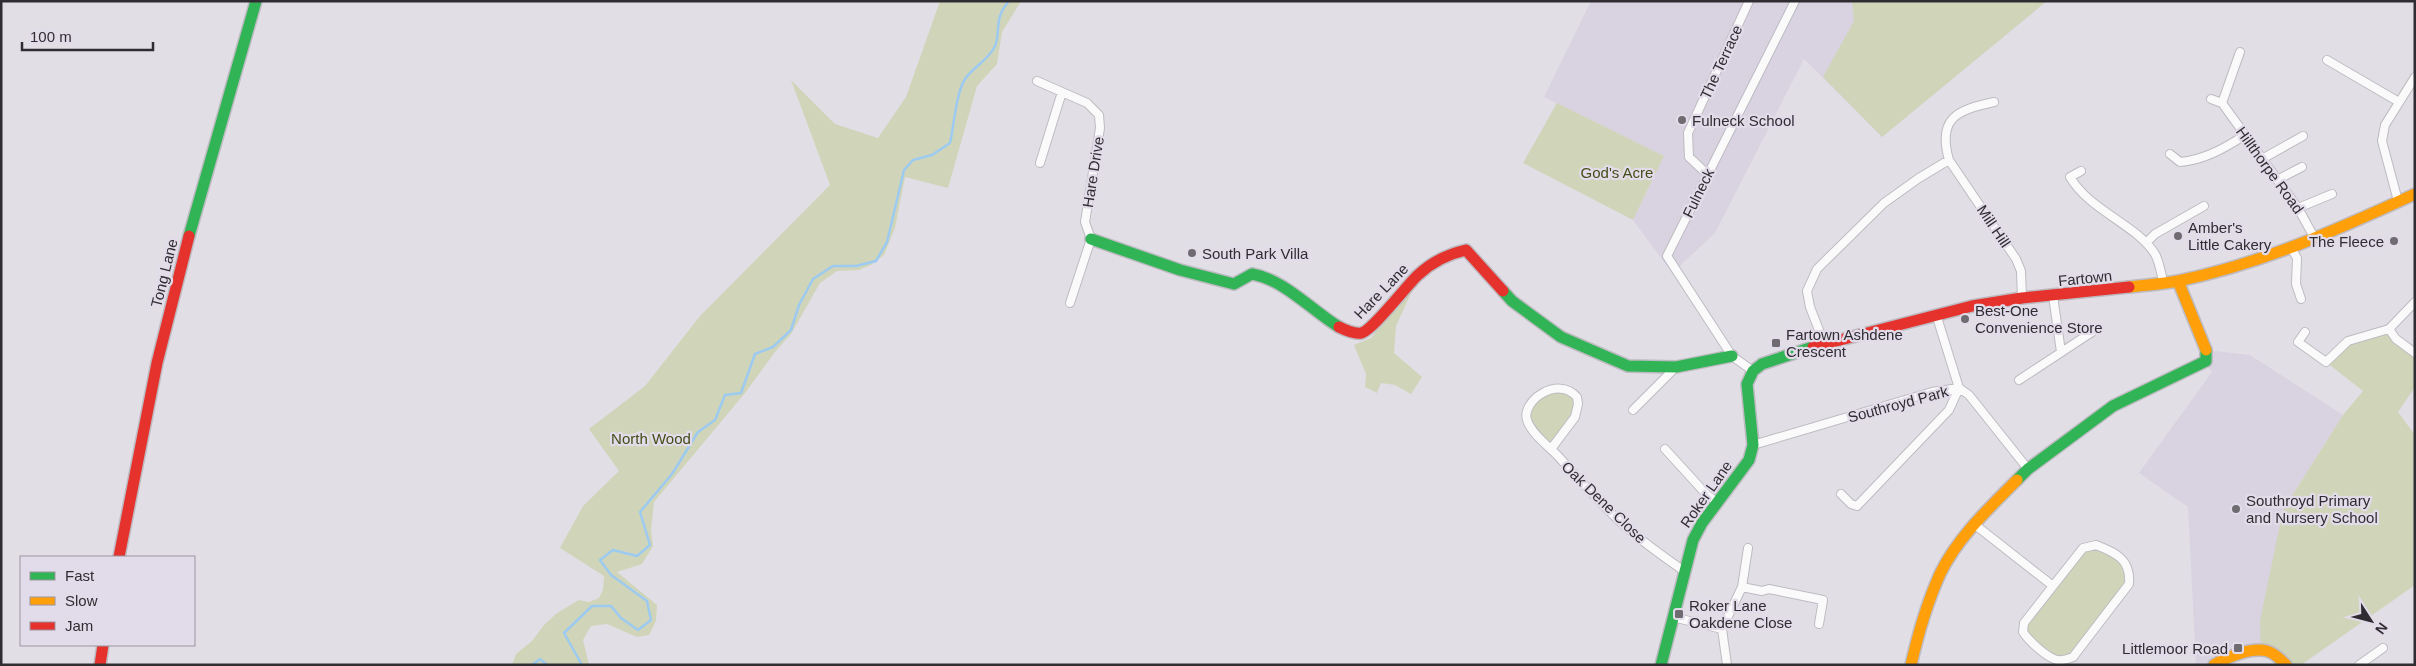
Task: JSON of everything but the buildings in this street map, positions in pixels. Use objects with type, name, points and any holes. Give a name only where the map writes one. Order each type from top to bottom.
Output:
[{"type":"street","name":"Tong Lane","points":[[119,556],[157,364],[198,203],[256,1]]},
{"type":"street","name":"The Terrace","points":[[1707,174],[1689,157],[1688,133],[1749,1]]},
{"type":"street","name":"Fulneck","points":[[1753,371],[1732,356],[1667,256],[1795,1]]},
{"type":"street","points":[[2211,99],[2222,103],[2240,52]]},
{"type":"street","points":[[2327,60],[2399,102]]},
{"type":"street","points":[[2398,201],[2382,141],[2385,125],[2415,77]]},
{"type":"street","name":"Hare Drive","points":[[1037,81],[1087,103],[1099,115],[1100,128],[1085,222],[1091,239]]},
{"type":"street","points":[[1040,163],[1062,92]]},
{"type":"street","points":[[1824,343],[1810,307],[1807,291],[1817,269],[1884,203],[1918,178],[1949,160],[1945,147],[1946,127],[1956,113],[1983,108],[1994,102]]},
{"type":"street","name":"Hillthorpe Road","points":[[2222,103],[2298,208],[2315,239]]},
{"type":"street","points":[[2170,154],[2180,162],[2193,161],[2213,154],[2245,135]]},
{"type":"street","points":[[2262,159],[2303,136]]},
{"type":"street","name":"Mill Hill","points":[[1949,160],[2016,259],[2021,271],[2022,298]]},
{"type":"street","points":[[2277,180],[2302,167]]},
{"type":"street","points":[[2081,171],[2070,177],[2079,192],[2146,243],[2156,256],[2164,284]]},
{"type":"street","points":[[2298,208],[2332,194]]},
{"type":"street","name":"Fartown","points":[[1753,371],[1774,358],[1936,314],[2022,298],[2178,281],[2291,248],[2415,194]]},
{"type":"street","points":[[2146,243],[2155,234],[2204,206]]},
{"type":"street","points":[[1070,303],[1091,239]]},
{"type":"street","name":"Hare Lane","points":[[1091,239],[1180,270],[1234,284],[1252,274],[1267,277],[1346,331],[1360,333],[1371,327],[1411,280],[1428,266],[1453,252],[1466,250],[1512,301],[1561,337],[1628,366],[1644,368],[1676,367],[1732,356]]},
{"type":"street","points":[[2291,248],[2297,258],[2296,284],[2300,299]]},
{"type":"street","points":[[1911,665],[1920,628],[1941,573],[1974,524],[2028,469],[2113,406],[2204,363],[2207,354],[2178,281]]},
{"type":"street","points":[[2053,296],[2061,352]]},
{"type":"street","points":[[2326,362],[2348,341],[2389,329],[2415,302]]},
{"type":"street","points":[[1936,314],[1959,388],[1969,395],[2028,469]]},
{"type":"street","points":[[2389,329],[2396,339],[2415,353]]},
{"type":"street","points":[[2018,380],[2092,332]]},
{"type":"street","points":[[2304,332],[2298,342],[2333,368]]},
{"type":"street","points":[[1633,410],[1676,367]]},
{"type":"street","name":"Roker Lane","points":[[1661,665],[1693,540],[1717,502],[1749,460],[1753,444],[1747,401],[1747,384],[1753,371]]},
{"type":"street","name":"Oak Dene Close","points":[[1551,449],[1577,411],[1576,397],[1568,389],[1562,387],[1548,390],[1528,408],[1526,413],[1529,424],[1551,449],[1625,527],[1684,571]]},
{"type":"street","name":"Southroyd Park","points":[[1753,444],[1932,392],[1959,388]]},
{"type":"street","name":"Southroyd Park","points":[[1841,494],[1851,504],[1857,506],[1949,410],[1959,388]]},
{"type":"street","points":[[1665,449],[1707,495],[1717,502]]},
{"type":"street","points":[[1974,524],[2053,586]]},
{"type":"street","points":[[2096,545],[2124,561],[2130,572],[2129,584],[2073,657],[2066,660],[2056,660],[2029,641],[2023,632],[2024,623],[2053,586],[2083,548],[2096,545]]},
{"type":"street","points":[[1728,665],[1722,629],[1742,587],[1748,548]]},
{"type":"street","points":[[1742,587],[1762,591],[1769,589],[1823,600]]},
{"type":"street","points":[[1818,624],[1825,590]]},
{"type":"street","points":[[1673,617],[1722,629]]},
{"type":"street","points":[[100,665],[103,646]]},
{"type":"street","points":[[2359,665],[2382,648]]},
{"type":"street","points":[[2214,665],[2220,661],[2261,651],[2268,651],[2286,665]]},
{"type":"shaded area","name":"Fulneck School","points":[[1591,1],[2047,1],[1882,137],[1804,59],[1715,233],[1672,273],[1633,220],[1664,156],[1544,97]]},
{"type":"shaded area","name":"Southroyd Primary and Nursery School","points":[[2206,350],[2250,355],[2343,415],[2283,510],[2261,651],[2214,665],[2196,665],[2188,507],[2139,473],[2212,372],[2204,363]]},
{"type":"green space","name":"North Wood","points":[[940,1],[1021,1],[1002,32],[997,64],[977,86],[948,188],[905,177],[895,228],[884,255],[871,265],[859,270],[837,271],[820,283],[791,334],[775,352],[745,393],[654,502],[651,530],[653,546],[642,564],[617,572],[657,605],[656,621],[649,635],[637,637],[607,624],[591,626],[583,640],[589,665],[512,665],[516,654],[532,641],[544,625],[557,613],[579,600],[589,602],[599,598],[603,590],[604,576],[560,548],[583,506],[619,471],[589,429],[645,386],[700,316],[830,185],[791,80],[835,124],[878,138],[906,97]]},
{"type":"green space","points":[[1852,1],[2047,1],[1882,137],[1823,77],[1854,21]]},
{"type":"green space","name":"God's Acre","points":[[1557,103],[1664,156],[1633,220],[1523,163]]},
{"type":"green space","points":[[1411,286],[1414,287],[1396,326],[1394,353],[1422,377],[1411,394],[1395,385],[1381,383],[1377,393],[1365,387],[1366,374],[1354,345],[1371,338]]},
{"type":"green space","points":[[2389,329],[2415,353],[2415,387],[2398,412],[2415,435],[2415,585],[2301,665],[2286,665],[2261,651],[2260,621],[2283,510],[2343,415],[2363,391],[2326,362],[2348,341]]},
{"type":"green space","points":[[1548,390],[1573,392],[1577,411],[1551,449],[1529,424],[1528,408]]},
{"type":"green space","points":[[2096,545],[2124,561],[2129,584],[2073,657],[2056,660],[2027,638],[2024,623],[2083,548]]},
{"type":"waterway","points":[[582,665],[564,633],[592,606],[611,606],[621,618],[638,630],[651,620],[647,601],[611,575],[600,560],[613,550],[637,556],[650,545],[640,512],[672,474],[698,432],[715,420],[725,395],[741,393],[755,354],[773,347],[791,330],[799,305],[813,279],[833,266],[856,266],[876,261],[887,242],[904,170],[913,160],[932,155],[950,143],[957,101],[962,85],[968,75],[988,57],[994,48],[1001,14],[1009,1]]},
{"type":"waterway","points":[[532,665],[540,659],[547,665]]},
{"type":"traffic: fast","points":[[189,236],[256,1]]},
{"type":"traffic: fast","points":[[1091,239],[1180,270],[1234,284],[1252,274],[1264,277],[1287,289],[1339,327]]},
{"type":"traffic: fast","points":[[1503,291],[1512,301],[1561,337],[1628,366],[1676,367],[1732,356]]},
{"type":"traffic: fast","points":[[1661,665],[1693,540],[1702,523],[1749,460],[1753,445],[1747,384],[1753,371],[1762,364],[1813,347]]},
{"type":"traffic: fast","points":[[2017,480],[2028,469],[2113,406],[2206,361],[2206,350]]},
{"type":"traffic: slow","points":[[2129,287],[2178,281],[2239,265],[2299,244],[2415,194]]},
{"type":"traffic: slow","points":[[2178,281],[2206,350]]},
{"type":"traffic: slow","points":[[1911,665],[1927,607],[1947,561],[1975,524],[2017,480]]},
{"type":"traffic: slow","points":[[2214,665],[2239,654],[2254,650],[2273,653],[2286,665]]},
{"type":"traffic: jam","points":[[119,556],[157,363],[189,236]]},
{"type":"traffic: jam","points":[[1339,327],[1355,333],[1361,333],[1366,330],[1423,270],[1440,259],[1466,250],[1503,291]]},
{"type":"traffic: jam","points":[[1813,347],[1972,306],[2022,298],[2129,287]]},
{"type":"traffic: jam","points":[[100,665],[103,646]]},
{"type":"place","name":"Fulneck School","points":[[1682,120]]},
{"type":"place","name":"Amber's Little Cakery","points":[[2178,236]]},
{"type":"place","name":"The Fleece","points":[[2394,241]]},
{"type":"place","name":"South Park Villa","points":[[1192,253]]},
{"type":"place","name":"Best-One Convenience Store","points":[[1965,319]]},
{"type":"place","name":"Fartown Ashdene Crescent","points":[[1776,343]]},
{"type":"place","name":"Southroyd Primary and Nursery School","points":[[2236,509]]},
{"type":"place","name":"Roker Lane Oakdene Close","points":[[1679,614]]},
{"type":"place","name":"Littlemoor Road","points":[[2238,648]]}]
